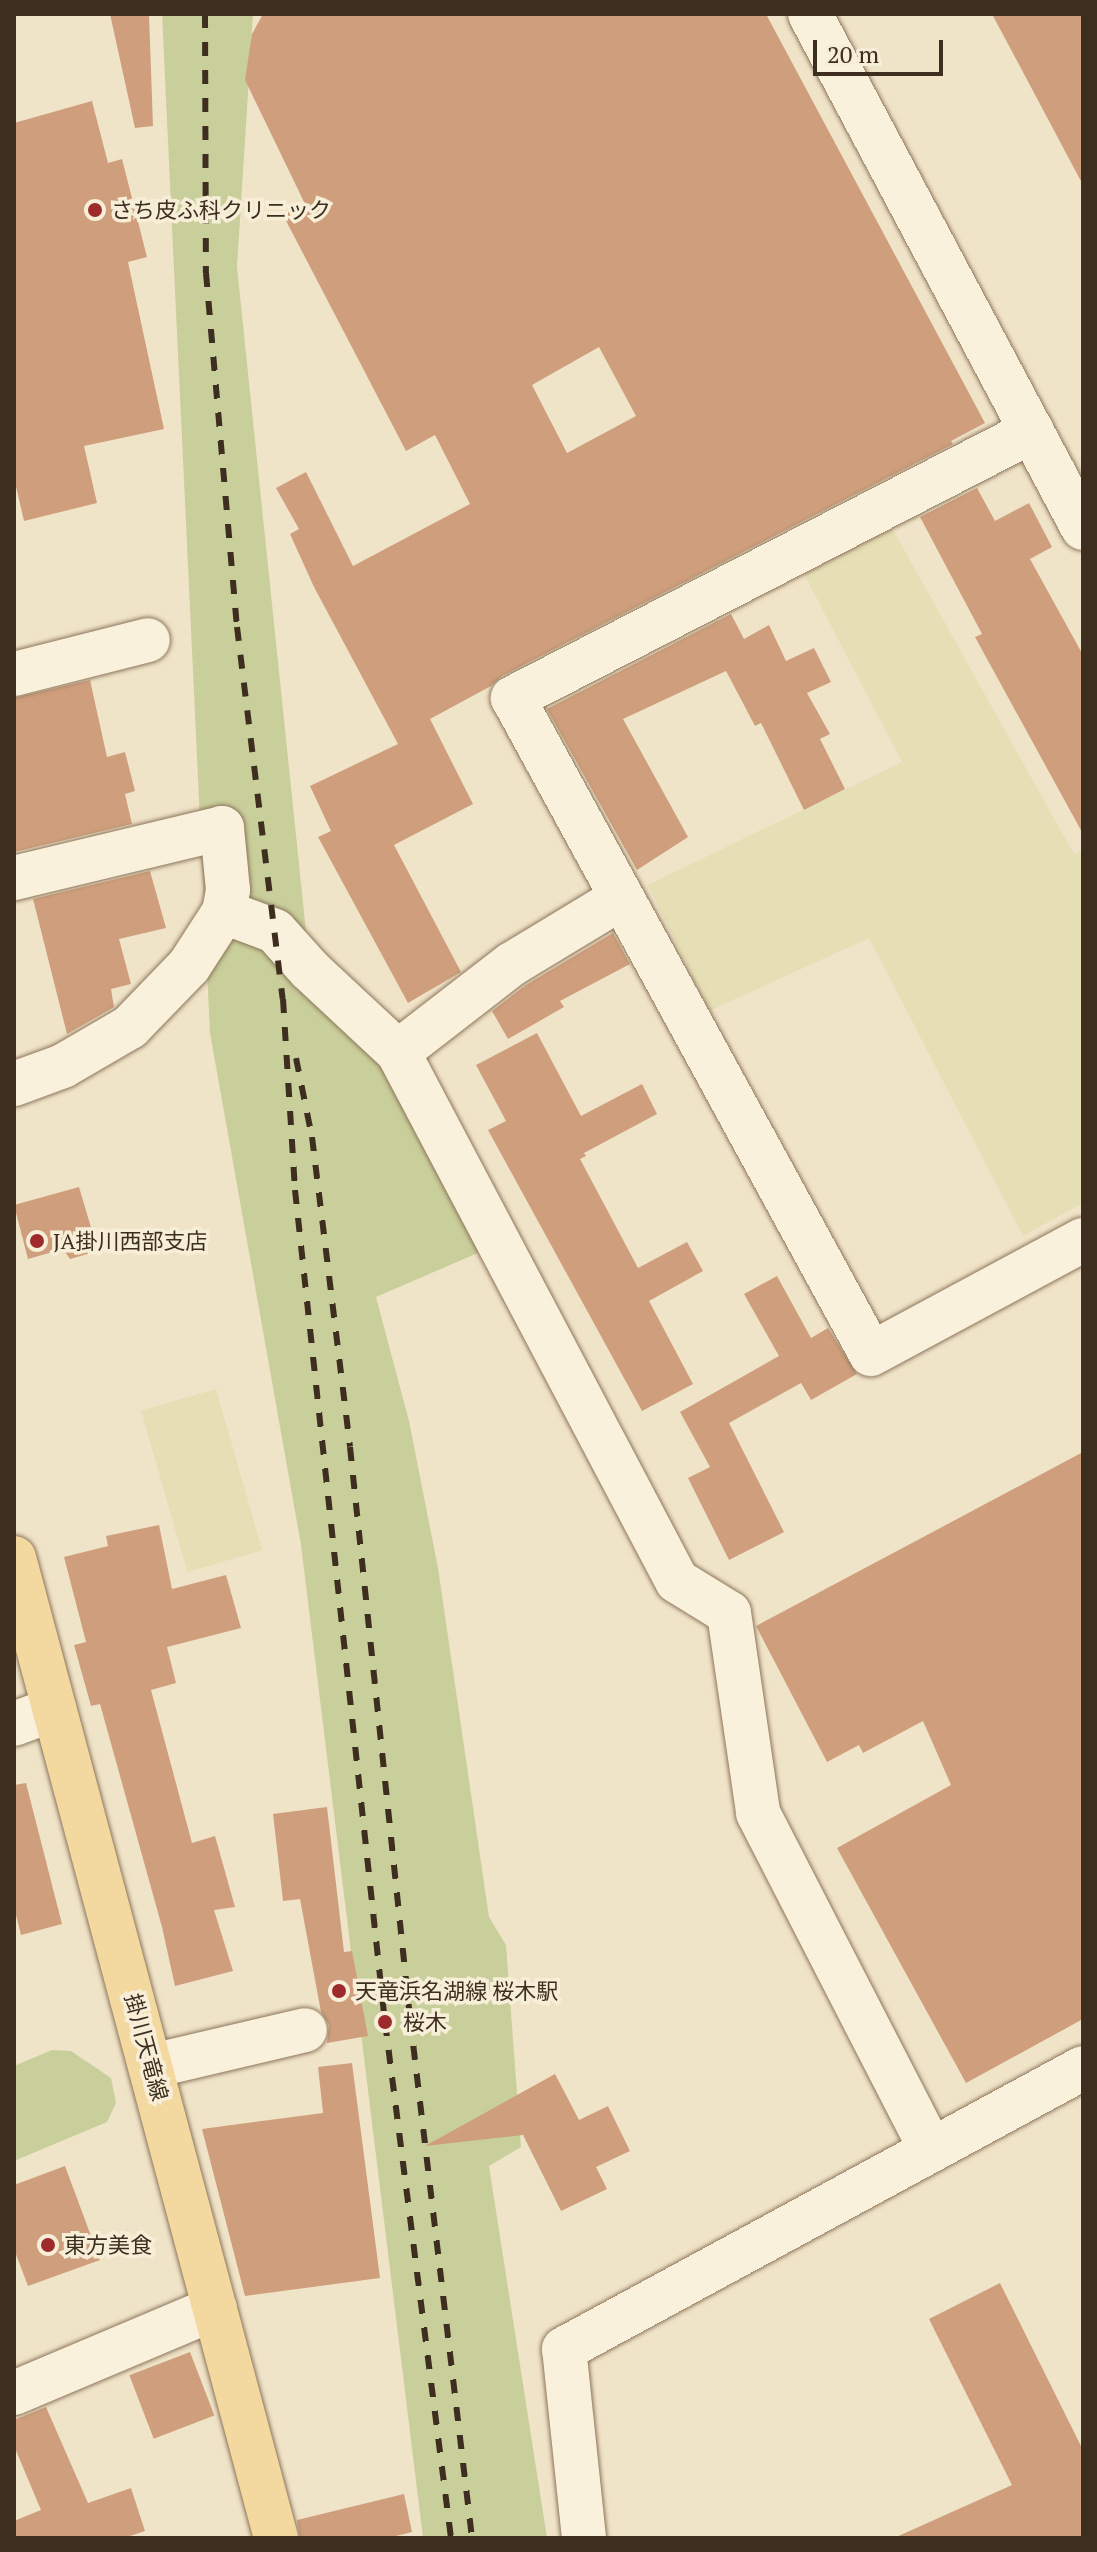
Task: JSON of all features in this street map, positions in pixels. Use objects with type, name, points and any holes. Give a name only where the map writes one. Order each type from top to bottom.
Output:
[{"type":"main road","name":"掛川天竜線","points":[[14,1558],[276,2538]]},
{"type":"street","points":[[810,14],[1083,528]]},
{"type":"street","points":[[1032,431],[513,698],[871,1354],[1083,1240]]},
{"type":"street","points":[[14,674],[148,640]]},
{"type":"street","points":[[14,878],[222,828],[228,890],[224,912],[189,966],[130,1027],[63,1066],[14,1084]]},
{"type":"street","points":[[398,1052],[512,964],[621,898]]},
{"type":"street","points":[[224,912],[275,931],[310,970],[398,1052],[677,1581],[729,1613],[758,1813],[931,2150]]},
{"type":"street","points":[[14,1724],[54,1709]]},
{"type":"street","points":[[152,2066],[305,2030]]},
{"type":"street","points":[[584,2538],[564,2349],[1083,2068]]},
{"type":"street","points":[[14,2393],[215,2308]]},
{"type":"shaded area","points":[[892,528],[1074,854],[1083,850],[1083,1203],[1023,1236],[869,938],[709,1011],[648,885],[902,762],[804,574]]},
{"type":"shaded area","points":[[216,1389],[262,1550],[187,1572],[141,1410]]},
{"type":"green space","points":[[162,14],[253,14],[237,267],[310,970],[398,1052],[487,1249],[376,1297],[409,1421],[438,1568],[489,1917],[506,1945],[521,2147],[489,2166],[547,2538],[423,2538],[301,1545],[210,1033]]},
{"type":"green space","points":[[52,2050],[71,2051],[111,2078],[116,2103],[107,2122],[14,2161],[14,2066]]},
{"type":"building","points":[[110,14],[149,14],[153,126],[135,128]]},
{"type":"building","points":[[263,14],[766,14],[985,423],[951,441],[953,444],[502,676],[491,686],[430,719],[473,804],[394,845],[461,972],[408,1003],[318,837],[331,831],[310,786],[398,744],[314,587],[290,534],[299,529],[276,488],[306,472],[353,566],[470,504],[435,435],[406,451],[283,215],[305,204],[245,80],[252,34]],"holes":[[[599,347],[636,416],[567,453],[532,385]]]},
{"type":"building","points":[[992,14],[1083,14],[1083,185]]},
{"type":"building","points":[[92,101],[108,163],[122,159],[147,257],[128,262],[164,429],[84,446],[97,503],[24,521],[14,478],[14,123]]},
{"type":"building","points":[[977,488],[995,521],[1029,503],[1052,547],[1030,559],[1083,655],[1083,834],[975,637],[982,634],[920,517]]},
{"type":"building","points":[[731,614],[744,639],[769,625],[786,661],[814,648],[831,682],[807,693],[830,734],[820,739],[845,789],[804,810],[761,723],[755,726],[726,671],[623,719],[688,837],[637,870],[547,709]]},
{"type":"building","points":[[90,680],[107,757],[125,752],[135,791],[125,794],[132,824],[14,852],[14,698]]},
{"type":"building","points":[[150,871],[166,928],[119,939],[131,984],[111,989],[114,1007],[67,1034],[33,899]]},
{"type":"building","points":[[613,933],[630,964],[560,1001],[564,1007],[508,1039],[492,1011],[526,985]]},
{"type":"building","points":[[537,1033],[581,1116],[642,1084],[657,1114],[584,1153],[586,1156],[580,1159],[638,1268],[687,1242],[703,1271],[649,1301],[693,1384],[642,1411],[488,1130],[506,1121],[476,1065]]},
{"type":"building","points":[[79,1187],[98,1251],[70,1259],[63,1249],[28,1259],[14,1205]]},
{"type":"building","points":[[777,1276],[811,1338],[828,1328],[857,1374],[811,1400],[801,1383],[729,1423],[784,1532],[729,1560],[688,1478],[710,1467],[680,1412],[779,1356],[744,1294]]},
{"type":"building","points":[[1083,1452],[1083,2019],[966,2083],[837,1848],[951,1785],[923,1721],[863,1753],[859,1745],[827,1762],[756,1626]]},
{"type":"building","points":[[159,1525],[172,1589],[226,1575],[241,1628],[167,1647],[176,1683],[151,1690],[192,1843],[215,1836],[235,1907],[214,1910],[233,1971],[175,1986],[162,1927],[100,1704],[91,1706],[74,1645],[86,1642],[64,1557],[108,1546],[106,1536]]},
{"type":"building","points":[[26,1783],[62,1924],[21,1935],[14,1907],[14,1785]]},
{"type":"building","points":[[327,1807],[344,1952],[352,1951],[368,2036],[327,2043],[329,2025],[321,2012],[300,1899],[283,1901],[273,1814]]},
{"type":"building","points":[[352,2063],[380,2278],[245,2296],[202,2129],[323,2113],[318,2067]]},
{"type":"building","points":[[555,2074],[579,2120],[608,2106],[630,2151],[596,2167],[607,2189],[561,2211],[523,2135],[425,2146]]},
{"type":"building","points":[[65,2166],[100,2260],[28,2286],[14,2249],[14,2185]]},
{"type":"building","points":[[1000,2283],[1083,2450],[1083,2538],[894,2538],[1012,2485],[929,2319]]},
{"type":"building","points":[[190,2352],[214,2415],[154,2439],[129,2375]]},
{"type":"building","points":[[46,2407],[88,2503],[131,2488],[145,2531],[124,2538],[14,2538],[14,2521],[41,2510],[14,2446],[14,2420]]},
{"type":"building","points":[[404,2494],[412,2532],[388,2538],[300,2538],[297,2520]]},
{"type":"railway","points":[[205,14],[206,273],[237,627],[283,999],[295,1190],[385,2022],[451,2538]]},
{"type":"railway","points":[[296,1058],[312,1137],[350,1447],[410,2018],[472,2538]]},
{"type":"place","name":"さち皮ふ科クリニック","points":[[95,210]]},
{"type":"place","name":"JA掛川西部支店","points":[[37,1241]]},
{"type":"place","name":"天竜浜名湖線 桜木駅","points":[[339,1991]]},
{"type":"place","name":"桜木","points":[[385,2022]]},
{"type":"place","name":"東方美食","points":[[48,2245]]}]
